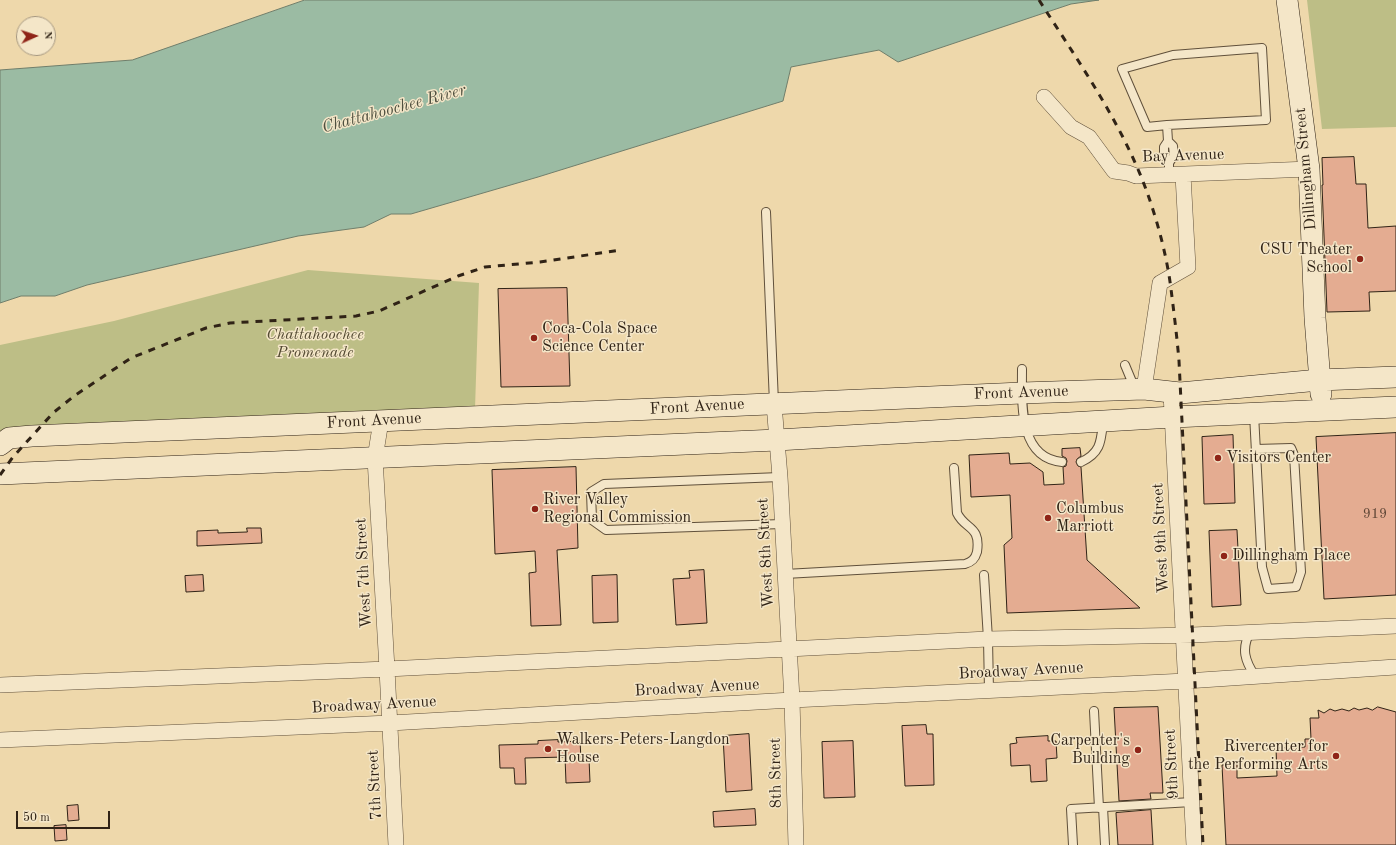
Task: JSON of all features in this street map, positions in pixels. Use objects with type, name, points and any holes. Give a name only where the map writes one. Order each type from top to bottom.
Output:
[{"type":"street","name":"Dillingham Street","points":[[1287,0],[1309,169],[1315,310],[1322,410]]},
{"type":"street","name":"Bay Avenue","points":[[1044,97],[1071,127],[1089,137],[1114,171],[1136,176],[1174,171],[1309,169]]},
{"type":"street","points":[[1140,389],[1160,283],[1188,267],[1174,171]]},
{"type":"street","name":"Front Avenue","points":[[0,445],[9,438],[32,436],[1022,393],[1140,389],[1171,393],[1319,380],[1396,377]]},
{"type":"street","name":"West 9th Street","points":[[1171,393],[1186,681]]},
{"type":"street","name":"West 8th Street","points":[[774,404],[780,477],[792,700]]},
{"type":"street","name":"Front Avenue","points":[[0,474],[777,440],[1173,417],[1396,407]]},
{"type":"street","name":"West 7th Street","points":[[381,421],[375,458],[390,723]]},
{"type":"street","name":"Broadway Avenue","points":[[0,686],[388,669],[988,639],[1184,635],[1396,626]]},
{"type":"street","name":"Broadway Avenue","points":[[0,740],[390,723],[792,700],[1186,681],[1396,667]]},
{"type":"street","name":"9th Street","points":[[1186,681],[1194,845]]},
{"type":"street","name":"8th Street","points":[[792,700],[796,845]]},
{"type":"street","name":"7th Street","points":[[390,723],[396,845]]},
{"type":"lane","points":[[1262,48],[1266,120],[1167,125],[1147,127],[1122,69],[1173,55],[1262,48]]},
{"type":"lane","points":[[1167,125],[1168,141],[1173,146],[1174,171]]},
{"type":"lane","points":[[766,212],[774,404]]},
{"type":"lane","points":[[1125,365],[1140,389]]},
{"type":"lane","points":[[1022,369],[1024,425],[1030,440],[1034,447],[1043,455],[1055,461],[1062,462]]},
{"type":"lane","points":[[1254,413],[1262,567],[1268,589],[1296,587],[1301,572],[1294,455],[1291,448],[1256,449]]},
{"type":"lane","points":[[1081,462],[1088,459],[1096,451],[1101,442],[1103,422]]},
{"type":"lane","points":[[785,574],[971,562],[976,556],[978,546],[976,534],[970,526],[959,518],[957,513],[954,468]]},
{"type":"lane","points":[[780,477],[604,484],[591,492],[591,499],[592,520],[606,530],[782,524]]},
{"type":"lane","points":[[984,575],[988,639],[989,691]]},
{"type":"lane","points":[[1250,632],[1247,638],[1245,654],[1247,662],[1255,676]]},
{"type":"lane","points":[[1094,711],[1105,845]]},
{"type":"lane","points":[[1073,845],[1071,809],[1192,802]]},
{"type":"green space","points":[[1307,0],[1396,0],[1396,127],[1322,129]]},
{"type":"green space","name":"Chattahoochee Promenade","points":[[308,270],[479,283],[475,409],[0,435],[0,345],[114,321]]},
{"type":"water","name":"Chattahoochee River","points":[[305,0],[1099,0],[1071,4],[898,62],[879,50],[791,67],[783,101],[538,177],[411,214],[391,214],[364,227],[298,236],[87,285],[55,296],[21,296],[0,303],[0,70],[132,60]]},
{"type":"building","name":"CSU Theater School","points":[[1354,157],[1356,184],[1366,184],[1368,228],[1396,226],[1396,291],[1369,292],[1370,311],[1327,312],[1322,158]]},
{"type":"building","name":"Coca-Cola Space Science Center","points":[[567,288],[570,386],[501,387],[498,289]]},
{"type":"building","points":[[1396,433],[1396,595],[1324,599],[1316,437]]},
{"type":"building","name":"Visitors Center","points":[[1233,435],[1235,503],[1204,504],[1202,437]]},
{"type":"building","name":"Columbus Marriott","points":[[1080,448],[1081,456],[1076,462],[1078,466],[1081,467],[1087,560],[1140,608],[1007,613],[1004,545],[1012,538],[1010,495],[971,497],[969,455],[1009,453],[1010,464],[1030,463],[1043,472],[1044,485],[1064,484],[1063,467],[1066,466],[1067,461],[1066,458],[1062,456],[1062,449]]},
{"type":"building","name":"River Valley Regional Commission","points":[[576,467],[578,548],[557,550],[561,625],[531,626],[529,573],[536,572],[535,551],[495,554],[492,470]]},
{"type":"building","points":[[247,528],[261,528],[262,543],[197,546],[197,531],[218,530],[218,533],[247,532]]},
{"type":"building","name":"Dillingham Place","points":[[1237,530],[1241,605],[1212,607],[1209,531]]},
{"type":"building","points":[[704,570],[707,623],[676,625],[673,579],[690,578],[689,571]]},
{"type":"building","points":[[203,575],[204,591],[186,592],[185,576]]},
{"type":"building","points":[[617,575],[618,622],[593,623],[592,576]]},
{"type":"building","name":"Carpenter's Building","points":[[1158,707],[1163,793],[1150,793],[1151,799],[1119,801],[1114,708]]},
{"type":"building","name":"Rivercenter for the Performing Arts","points":[[1378,707],[1396,712],[1396,845],[1226,845],[1222,765],[1237,764],[1237,778],[1277,776],[1276,748],[1305,747],[1305,739],[1311,739],[1310,718],[1319,718],[1318,710],[1324,713],[1330,709],[1335,711],[1342,709],[1349,711],[1354,708],[1359,710],[1367,708],[1372,710]]},
{"type":"building","points":[[926,725],[927,734],[933,734],[934,785],[905,786],[902,726]]},
{"type":"building","points":[[749,734],[752,790],[726,792],[723,736]]},
{"type":"building","points":[[1048,736],[1048,741],[1056,741],[1057,758],[1046,759],[1047,781],[1031,782],[1030,765],[1011,766],[1010,744],[1017,743],[1016,738]]},
{"type":"building","points":[[558,740],[558,742],[580,741],[581,759],[589,759],[590,782],[566,783],[565,757],[525,758],[526,784],[515,784],[514,768],[500,768],[499,745],[538,744],[538,741]]},
{"type":"building","points":[[853,741],[855,797],[824,798],[822,742]]},
{"type":"building","points":[[78,805],[79,820],[68,821],[67,806]]},
{"type":"building","points":[[755,809],[756,825],[714,827],[713,812]]},
{"type":"building","points":[[1151,810],[1153,845],[1118,845],[1116,813]]},
{"type":"building","points":[[66,825],[67,840],[55,841],[54,826]]},
{"type":"railway","points":[[1039,0],[1084,69],[1125,141],[1147,192],[1162,240],[1167,265],[1179,361],[1203,845]]},
{"type":"railway","points":[[0,475],[13,457],[53,413],[74,396],[131,358],[206,328],[230,323],[356,316],[379,311],[458,276],[485,267],[540,262],[621,250]]},
{"type":"place","name":"CSU Theater School","points":[[1360,259]]},
{"type":"place","name":"Coca-Cola Space Science Center","points":[[534,338]]},
{"type":"place","name":"Visitors Center","points":[[1218,458]]},
{"type":"place","name":"River Valley Regional Commission","points":[[535,509]]},
{"type":"place","name":"Columbus Marriott","points":[[1048,518]]},
{"type":"place","name":"Dillingham Place","points":[[1224,556]]},
{"type":"place","name":"Walkers-Peters-Langdon House","points":[[548,749]]},
{"type":"place","name":"Carpenter's Building","points":[[1138,750]]},
{"type":"place","name":"Rivercenter for the Performing Arts","points":[[1336,756]]}]
